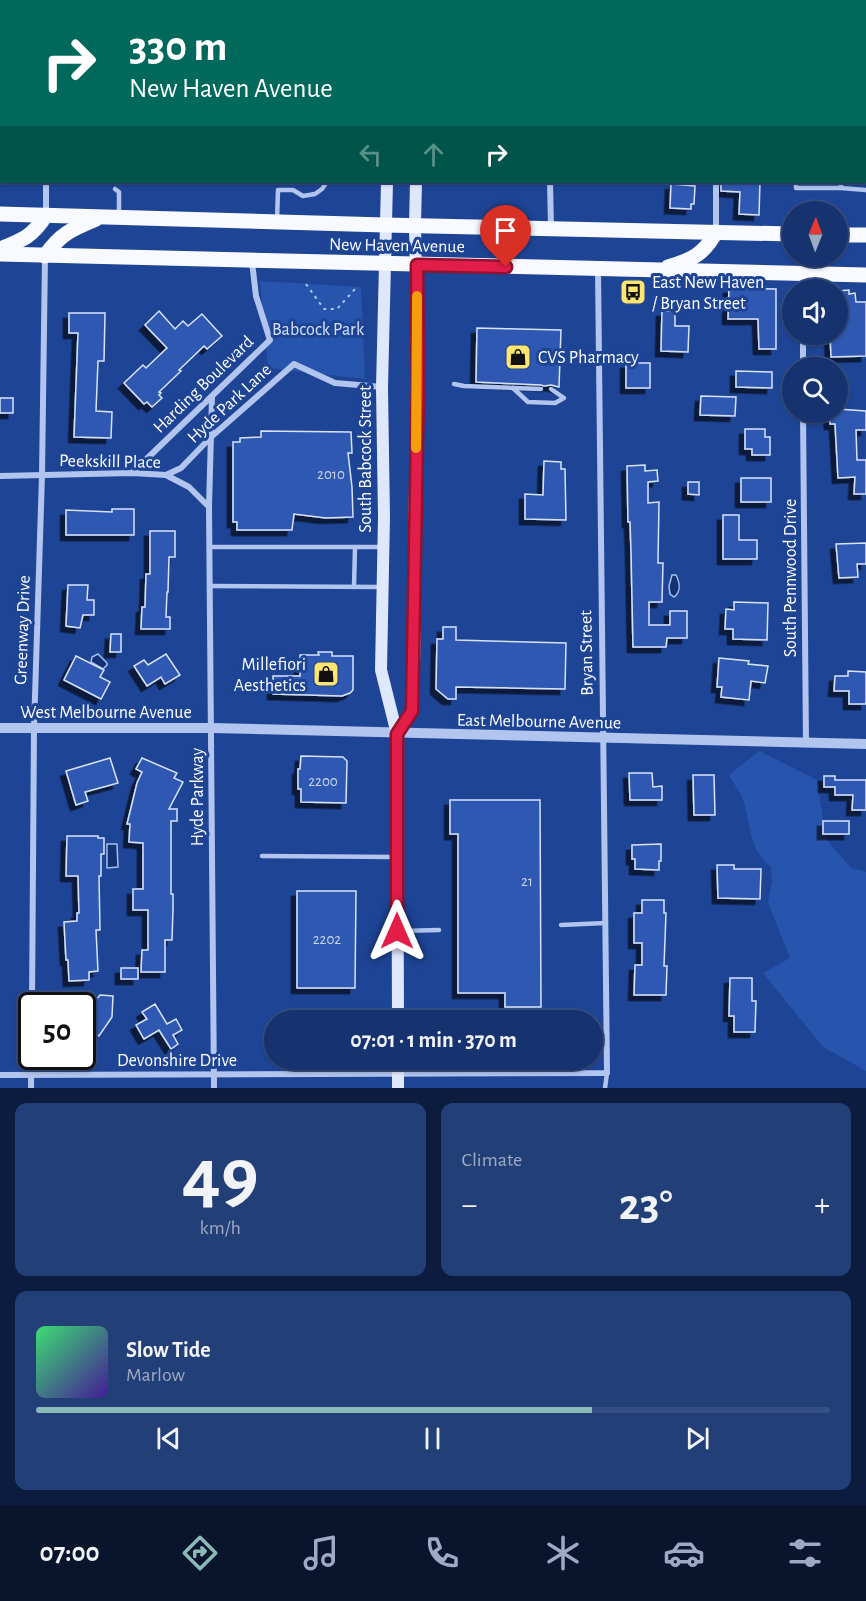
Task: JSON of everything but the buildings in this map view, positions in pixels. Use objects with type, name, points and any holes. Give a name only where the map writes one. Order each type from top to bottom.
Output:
[{"type":"main road","name":"South Babcock Street","points":[[387,183],[382,387],[381,670],[397,734],[398,1010]]},
{"type":"main road","points":[[397,734],[412,711],[415,634],[416,183]]},
{"type":"main road","name":"New Haven Avenue","points":[[0,214],[782,234]]},
{"type":"main road","points":[[0,249],[27,238],[36,230],[46,215]]},
{"type":"main road","points":[[45,256],[55,241],[69,230],[102,217]]},
{"type":"main road","points":[[656,270],[696,256],[708,246],[716,232]]},
{"type":"main road","points":[[848,237],[866,236]]},
{"type":"main road","name":"New Haven Avenue","points":[[0,254],[866,275]]},
{"type":"main road","points":[[804,274],[809,267]]},
{"type":"main road","points":[[398,1070],[398,1088]]},
{"type":"street","points":[[46,183],[46,215]]},
{"type":"street","points":[[550,183],[551,228]]},
{"type":"street","points":[[716,183],[716,232]]},
{"type":"street","name":"Greenway Drive","points":[[32,992],[34,728],[42,475],[45,256]]},
{"type":"street","name":"Hyde Park Lane","points":[[252,261],[256,296],[270,340]]},
{"type":"street","name":"Bryan Street","points":[[598,269],[606,1073]]},
{"type":"street","points":[[804,274],[804,279]]},
{"type":"street","name":"Harding Boulevard","points":[[132,473],[270,340]]},
{"type":"street","name":"Hyde Park Lane","points":[[166,475],[181,468],[211,437],[294,364],[334,383],[382,387]]},
{"type":"street","name":"Hyde Parkway","points":[[212,397],[209,507],[214,1088]]},
{"type":"street","name":"South Pennwood Drive","points":[[803,423],[806,743]]},
{"type":"street","name":"Peekskill Place","points":[[0,476],[132,473],[166,475],[189,487],[209,507]]},
{"type":"street","name":"West Melbourne Avenue","points":[[0,728],[212,729]]},
{"type":"street","name":"East Melbourne Avenue","points":[[212,729],[866,744]]},
{"type":"street","name":"Greenway Drive","points":[[31,1070],[31,1088]]},
{"type":"street","name":"Devonshire Drive","points":[[0,1075],[606,1073]]},
{"type":"lane","points":[[278,183],[278,222]]},
{"type":"lane","points":[[293,190],[294,183]]},
{"type":"lane","points":[[278,190],[293,190],[303,196],[315,194],[326,183]]},
{"type":"lane","points":[[796,183],[796,188],[866,190]]},
{"type":"lane","points":[[841,183],[841,188]]},
{"type":"lane","points":[[115,189],[119,192],[119,218]]},
{"type":"lane","points":[[454,384],[541,389]]},
{"type":"lane","points":[[513,388],[528,402],[555,403],[564,398],[551,389]]},
{"type":"lane","points":[[210,547],[383,547]]},
{"type":"lane","points":[[354,587],[355,547]]},
{"type":"lane","points":[[210,586],[382,587]]},
{"type":"lane","points":[[262,856],[397,857]]},
{"type":"lane","points":[[561,925],[605,923]]},
{"type":"lane","points":[[397,931],[439,930]]},
{"type":"lane","points":[[605,1088],[606,1073]]},
{"type":"path","points":[[306,284],[324,309],[337,309],[355,289]]},
{"type":"green space","name":"Babcock Park","points":[[260,281],[361,287],[365,379],[268,368]]},
{"type":"green space","points":[[759,751],[817,780],[826,839],[851,868],[866,872],[866,1071],[823,1047],[763,973],[790,958],[768,903],[772,880],[771,867],[754,844],[743,800],[729,775]]},
{"type":"shaded area","points":[[672,575],[676,575],[679,584],[678,593],[674,597],[670,594],[669,586]]},
{"type":"shaded area","points":[[98,654],[107,663],[103,669],[91,662],[92,657]]},
{"type":"shaded area","points":[[107,844],[117,844],[118,867],[107,868]]},
{"type":"slow traffic","points":[[416,448],[417,296]]},
{"type":"place","name":"East New Haven / Bryan Street","points":[[633,292]]},
{"type":"place","name":"CVS Pharmacy","points":[[518,357]]},
{"type":"place","name":"Millefiori Aesthetics","points":[[326,674]]},
{"type":"route","points":[[397,931],[397,734],[412,711],[415,634],[417,265],[506,267]]}]
